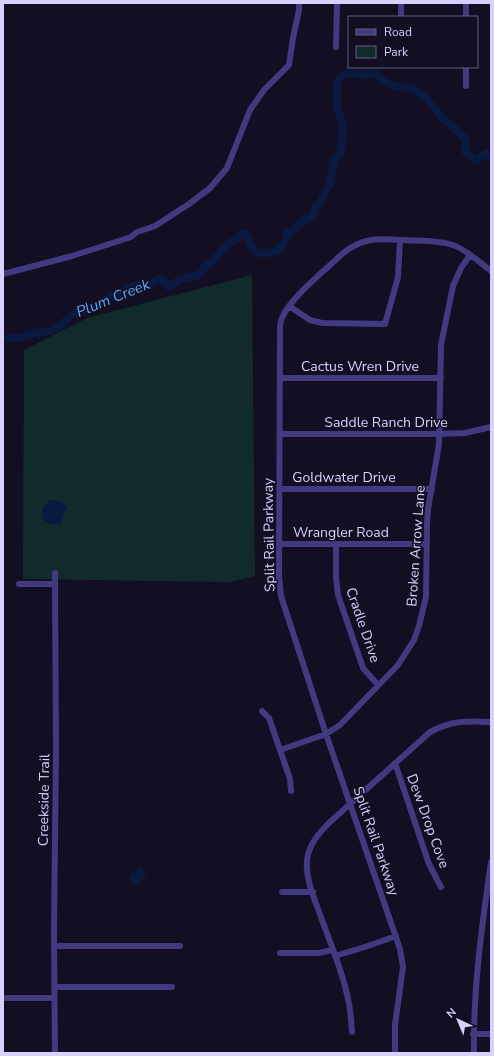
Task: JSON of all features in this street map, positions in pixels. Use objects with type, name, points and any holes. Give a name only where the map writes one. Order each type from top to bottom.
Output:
[{"type":"street","points":[[3,274],[72,256],[131,237],[137,232],[155,226],[168,219],[210,188],[226,168],[250,110],[264,90],[289,65],[299,3]]},
{"type":"street","points":[[336,47],[337,3]]},
{"type":"street","points":[[401,3],[401,16]]},
{"type":"street","points":[[466,3],[466,16]]},
{"type":"street","points":[[466,68],[466,86]]},
{"type":"street","name":"Split Rail Parkway","points":[[395,1053],[395,1025],[403,966],[400,949],[326,734],[281,596],[279,576],[281,319],[288,306],[299,295],[349,248],[357,243],[371,240],[400,240],[453,245],[470,255],[491,271]]},
{"type":"street","points":[[288,306],[310,320],[322,323],[385,324],[398,277],[400,240]]},
{"type":"street","name":"Broken Arrow Lane","points":[[280,750],[326,734],[340,725],[398,665],[414,640],[426,597],[427,525],[440,434],[441,345],[453,286],[461,268],[470,255]]},
{"type":"street","name":"Cactus Wren Drive","points":[[280,378],[441,378]]},
{"type":"street","name":"Saddle Ranch Drive","points":[[280,434],[440,434],[465,433],[491,426]]},
{"type":"street","name":"Goldwater Drive","points":[[280,489],[432,489]]},
{"type":"street","name":"Wrangler Road","points":[[280,544],[427,544]]},
{"type":"street","name":"Cradle Drive","points":[[336,545],[336,578],[338,596],[363,668],[378,685]]},
{"type":"street","name":"Creekside Trail","points":[[55,573],[55,1053]]},
{"type":"street","points":[[19,584],[55,584]]},
{"type":"street","points":[[262,711],[269,718],[290,779],[291,791]]},
{"type":"street","points":[[352,1032],[348,999],[313,892],[308,872],[307,862],[313,842],[320,831],[430,732],[441,726],[461,721],[491,722]]},
{"type":"street","name":"Dew Drop Cove","points":[[395,763],[429,864],[440,887]]},
{"type":"street","points":[[474,1053],[478,950],[491,862]]},
{"type":"street","points":[[282,892],[313,892]]},
{"type":"street","points":[[280,953],[334,953],[368,946],[396,936]]},
{"type":"street","points":[[55,946],[180,946]]},
{"type":"street","points":[[54,987],[172,987]]},
{"type":"street","points":[[3,998],[54,998]]},
{"type":"street","points":[[474,1034],[491,1034]]},
{"type":"green space","points":[[252,275],[255,576],[231,582],[23,579],[24,350],[87,318]]},
{"type":"water","points":[[51,500],[59,502],[60,500],[67,509],[65,510],[61,524],[46,522],[42,516],[43,507]]},
{"type":"water","points":[[140,867],[146,872],[145,876],[134,885],[130,882],[129,876]]},
{"type":"waterway","name":"Plum Creek","points":[[3,339],[51,331],[61,325],[74,313],[91,309],[136,285],[153,283],[158,279],[165,282],[169,287],[180,279],[199,275],[204,266],[211,263],[227,245],[245,233],[256,252],[263,254],[279,250],[288,236],[287,232],[295,229],[302,221],[314,215],[316,206],[320,203],[329,185],[333,171],[333,161],[340,154],[343,132],[340,114],[337,109],[337,85],[343,75],[348,73],[368,75],[375,73],[383,81],[398,87],[411,88],[425,97],[441,116],[466,139],[466,153],[476,160],[486,153],[491,157]]}]
